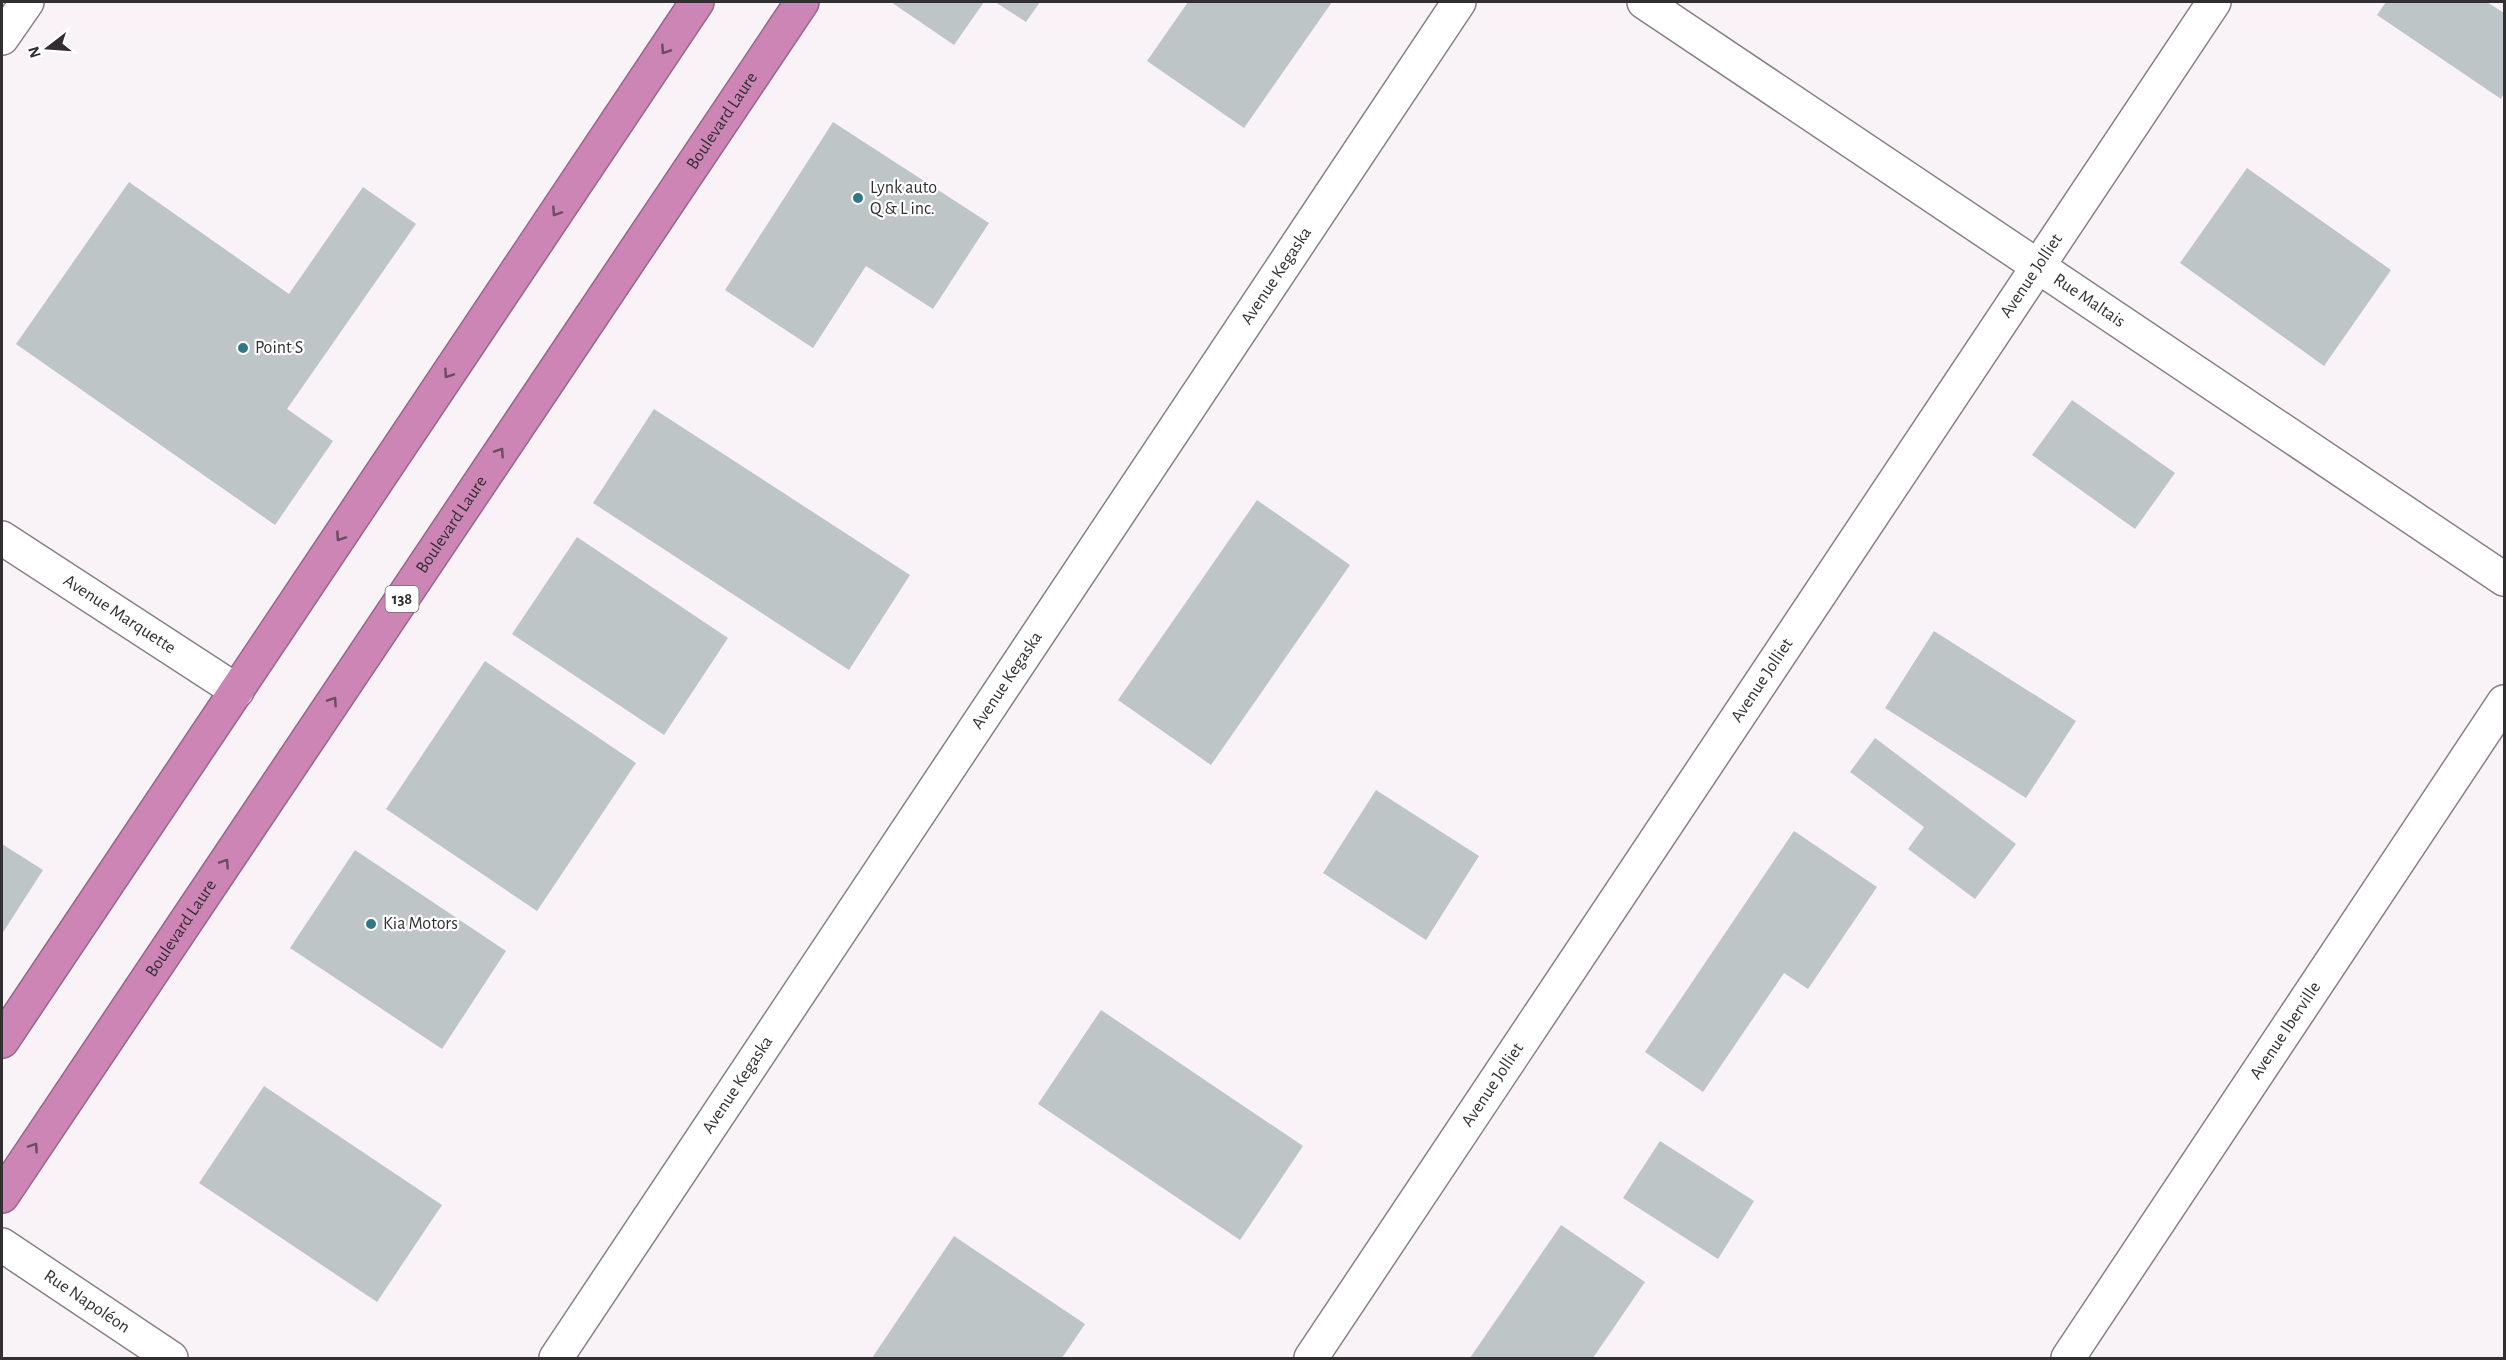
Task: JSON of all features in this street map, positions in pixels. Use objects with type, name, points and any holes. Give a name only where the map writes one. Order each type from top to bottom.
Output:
[{"type":"highway","points":[[2,1041],[697,2]]},
{"type":"highway","name":"Boulevard Laure","points":[[2,1196],[802,2]]},
{"type":"street","points":[[2,38],[27,2]]},
{"type":"street","name":"Avenue Kegaska","points":[[556,1359],[1459,2]]},
{"type":"street","name":"Rue Maltais","points":[[1644,2],[2505,579]]},
{"type":"street","name":"Avenue Jolliet","points":[[1311,1359],[2214,2]]},
{"type":"street","name":"Avenue Marquette","points":[[2,538],[237,691]]},
{"type":"street","name":"Avenue Iberville","points":[[2068,1359],[2505,702]]},
{"type":"street","name":"Rue Napoléon","points":[[2,1245],[171,1359]]},
{"type":"building","points":[[891,2],[984,2],[954,45]]},
{"type":"building","points":[[995,2],[1040,2],[1026,22]]},
{"type":"building","points":[[1188,2],[1332,2],[1244,128],[1147,61]]},
{"type":"building","points":[[2386,2],[2487,2],[2504,13],[2504,93],[2501,99],[2377,15]]},
{"type":"building","points":[[833,122],[989,223],[933,309],[866,266],[813,348],[725,290]]},
{"type":"building","points":[[2247,168],[2391,270],[2324,366],[2180,263]]},
{"type":"building","points":[[129,182],[289,294],[363,187],[416,224],[287,409],[333,441],[275,525],[16,344]]},
{"type":"building","points":[[2072,400],[2175,473],[2135,529],[2032,455]]},
{"type":"building","points":[[654,409],[910,575],[849,670],[593,503]]},
{"type":"building","points":[[1257,500],[1350,565],[1211,765],[1118,700]]},
{"type":"building","points":[[577,537],[728,638],[664,735],[512,634]]},
{"type":"building","points":[[1934,631],[2076,721],[2026,798],[1885,708]]},
{"type":"building","points":[[485,661],[636,763],[537,911],[386,809]]},
{"type":"building","points":[[1875,738],[2016,844],[1975,899],[1908,849],[1924,827],[1850,772]]},
{"type":"building","points":[[1376,790],[1479,856],[1426,940],[1323,873]]},
{"type":"building","points":[[1794,831],[1877,887],[1808,989],[1784,973],[1703,1092],[1645,1052]]},
{"type":"building","points":[[2,844],[43,870],[2,934]]},
{"type":"building","points":[[355,850],[506,951],[442,1049],[290,948]]},
{"type":"building","points":[[1101,1010],[1303,1146],[1240,1240],[1038,1104]]},
{"type":"building","points":[[264,1086],[442,1205],[377,1302],[199,1183]]},
{"type":"building","points":[[1660,1141],[1754,1201],[1718,1259],[1623,1198]]},
{"type":"building","points":[[1561,1225],[1645,1282],[1593,1358],[1470,1358]]},
{"type":"building","points":[[954,1236],[1085,1324],[1062,1358],[872,1358]]},
{"type":"place","name":"Lynk auto Q & L inc.","points":[[858,198]]},
{"type":"place","name":"Point S","points":[[243,348]]},
{"type":"place","name":"Kia Motors","points":[[371,924]]}]
